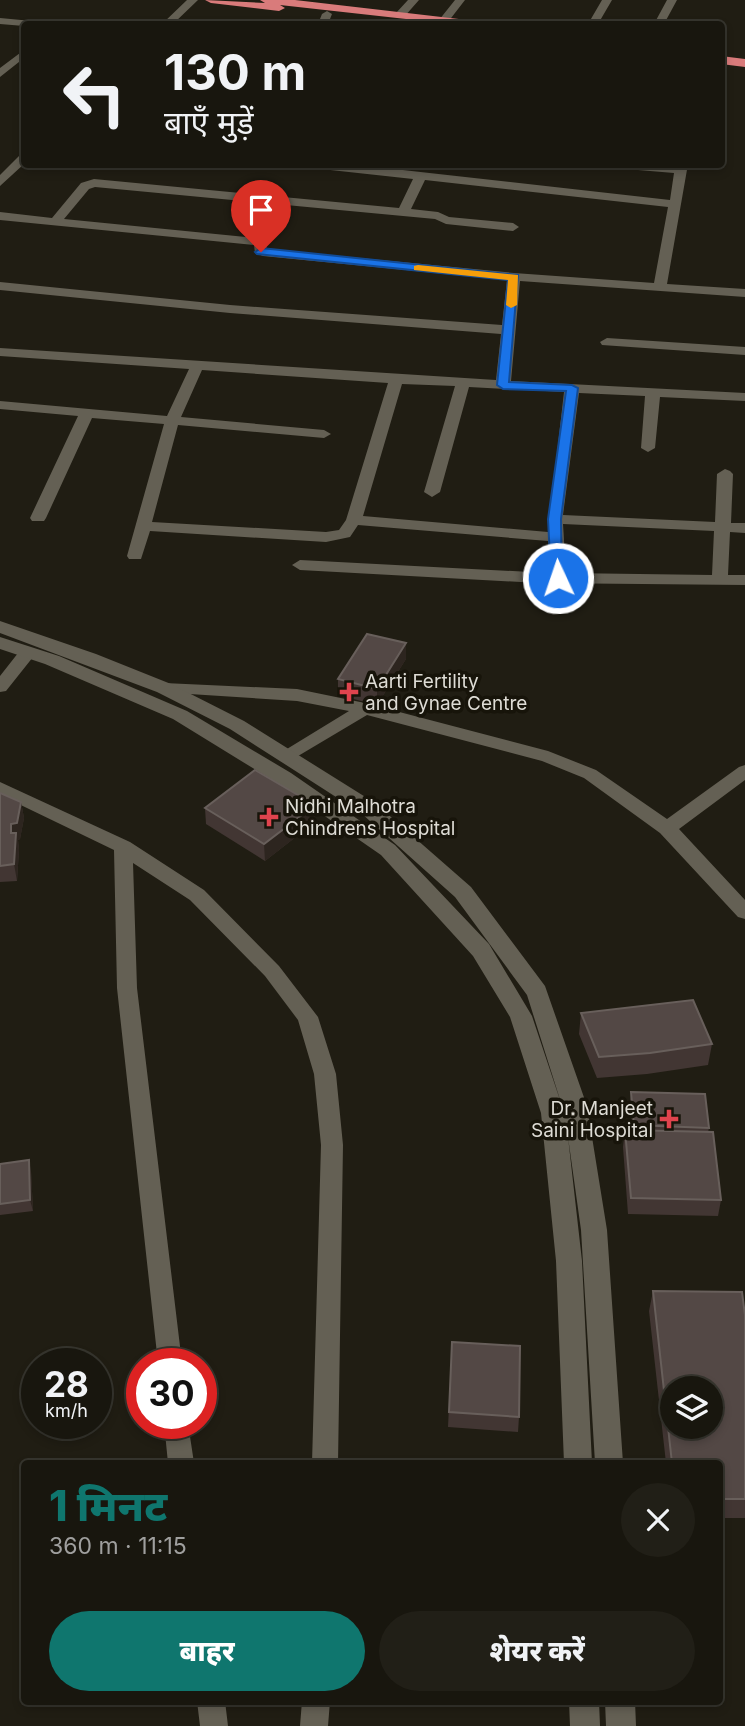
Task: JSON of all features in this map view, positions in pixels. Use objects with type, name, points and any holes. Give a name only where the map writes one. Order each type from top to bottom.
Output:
[{"type":"highway","points":[[211,0],[396,21]]},
{"type":"highway","points":[[266,0],[331,12],[400,15],[452,21]]},
{"type":"highway","points":[[725,54],[745,57]]},
{"type":"highway","points":[[725,60],[745,63]]},
{"type":"street","points":[[170,21],[193,0]]},
{"type":"street","points":[[400,15],[414,0]]},
{"type":"street","points":[[444,20],[460,0]]},
{"type":"street","points":[[595,21],[607,0]]},
{"type":"street","points":[[661,21],[672,0]]},
{"type":"street","points":[[0,21],[21,23]]},
{"type":"street","points":[[0,74],[5,65],[21,55]]},
{"type":"street","points":[[0,182],[21,161]]},
{"type":"street","points":[[345,168],[676,204]]},
{"type":"street","points":[[660,287],[681,168]]},
{"type":"street","points":[[403,212],[420,177]]},
{"type":"street","points":[[55,222],[85,186],[94,183],[403,212],[438,216],[446,220],[513,227]]},
{"type":"street","points":[[0,216],[257,242],[261,245],[262,252],[514,277],[745,293]]},
{"type":"street","points":[[503,385],[514,277]]},
{"type":"street","points":[[0,286],[230,309],[509,330]]},
{"type":"street","points":[[607,342],[745,351]]},
{"type":"street","points":[[0,352],[396,379],[745,397]]},
{"type":"street","points":[[135,556],[172,420],[197,366]]},
{"type":"street","points":[[145,526],[326,537],[344,534],[354,520],[396,379]]},
{"type":"street","points":[[432,492],[463,383]]},
{"type":"street","points":[[558,578],[555,519],[572,388]]},
{"type":"street","points":[[648,449],[653,392]]},
{"type":"street","points":[[0,405],[324,434]]},
{"type":"street","points":[[38,518],[87,412]]},
{"type":"street","points":[[720,579],[725,474]]},
{"type":"street","points":[[555,519],[745,528]]},
{"type":"street","points":[[354,520],[555,537]]},
{"type":"street","points":[[300,565],[558,578],[745,580]]},
{"type":"street","points":[[0,627],[89,657],[164,688],[237,725],[368,808],[463,892],[537,992],[575,1106],[594,1230],[609,1460]]},
{"type":"street","points":[[0,643],[29,652],[180,715],[284,778],[388,850],[481,950],[522,1016],[553,1113],[569,1261],[578,1460]]},
{"type":"street","points":[[0,687],[29,652]]},
{"type":"street","points":[[164,688],[242,690],[297,695],[365,709],[548,757],[590,774],[667,828],[745,912]]},
{"type":"street","points":[[288,756],[365,709]]},
{"type":"street","points":[[667,828],[745,771]]},
{"type":"street","points":[[0,788],[122,848],[197,895],[272,971],[308,1017],[325,1074],[332,1145],[325,1460]]},
{"type":"street","points":[[122,848],[127,988],[168,1348]]},
{"type":"street","points":[[178,1439],[181,1460]]},
{"type":"street","points":[[211,1705],[214,1726]]},
{"type":"street","points":[[314,1726],[316,1705]]},
{"type":"street","points":[[584,1705],[585,1726]]},
{"type":"street","points":[[620,1705],[621,1726]]},
{"type":"building","points":[[367,634],[406,643],[377,689],[338,679]]},
{"type":"building","points":[[255,770],[315,805],[264,844],[205,808]]},
{"type":"building","points":[[0,793],[21,802],[17,823],[11,824],[11,833],[16,833],[14,864],[0,866]]},
{"type":"building","points":[[693,1000],[712,1044],[599,1057],[581,1013]]},
{"type":"building","points":[[631,1092],[705,1094],[709,1128],[634,1125]]},
{"type":"building","points":[[625,1130],[713,1132],[721,1200],[631,1198]]},
{"type":"building","points":[[29,1160],[30,1200],[0,1204],[0,1164]]},
{"type":"building","points":[[653,1291],[742,1292],[745,1315],[745,1499],[723,1499],[723,1460],[672,1460],[669,1439],[723,1439],[723,1376],[662,1376]]},
{"type":"building","points":[[452,1342],[520,1346],[519,1417],[449,1412]]},
{"type":"slow traffic","points":[[418,268],[514,277],[511,305]]},
{"type":"place","name":"Aarti Fertility and Gynae Centre","points":[[349,692]]},
{"type":"place","name":"Nidhi Malhotra Chindrens Hospital","points":[[269,817]]},
{"type":"place","name":"Dr. Manjeet Saini Hospital","points":[[669,1119]]},
{"type":"route","points":[[261,252],[514,277],[503,385],[572,388],[555,519],[558,578]]}]
